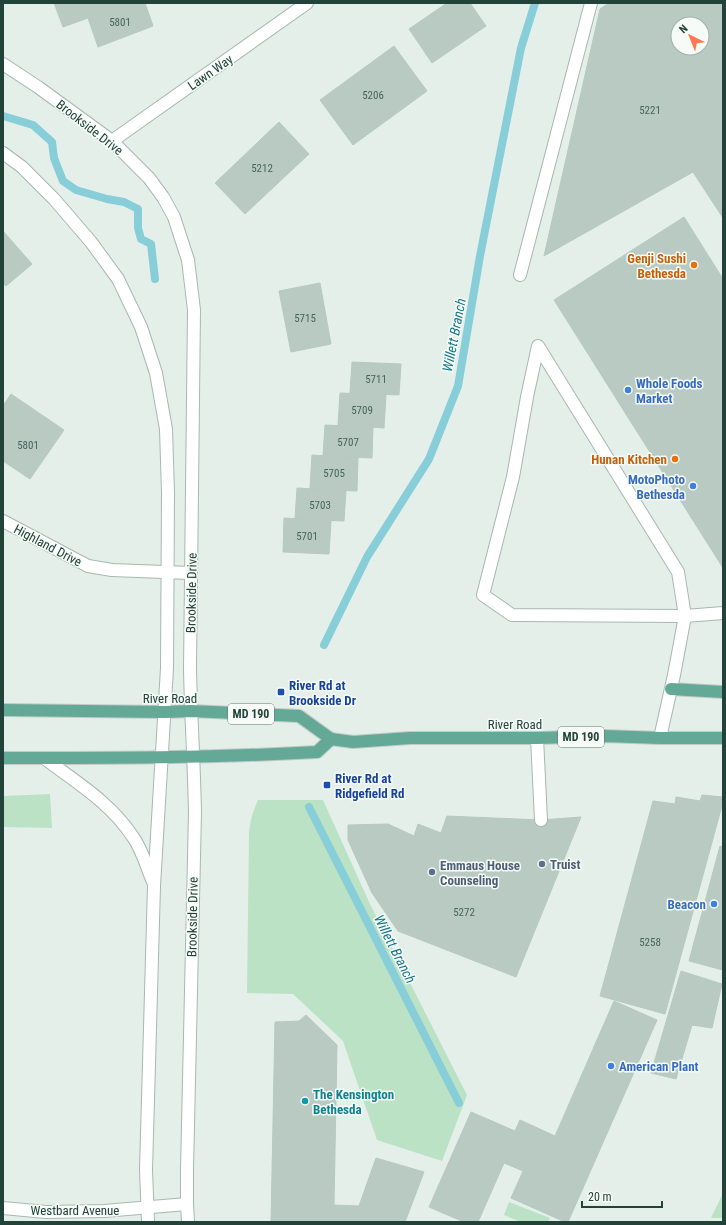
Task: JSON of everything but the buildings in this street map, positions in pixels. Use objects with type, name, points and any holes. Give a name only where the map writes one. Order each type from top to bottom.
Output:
[{"type":"main road","points":[[671,689],[723,692]]},
{"type":"main road","name":"River Road","points":[[3,710],[191,711],[299,716],[331,739],[353,742],[410,738],[537,738],[605,736],[723,738]]},
{"type":"main road","points":[[3,758],[161,758],[318,752],[331,739]]},
{"type":"street","name":"Lawn Way","points":[[112,141],[307,3]]},
{"type":"street","points":[[520,275],[591,3]]},
{"type":"street","name":"Brookside Drive","points":[[3,64],[38,87],[112,141],[149,178],[163,197],[174,217],[188,260],[194,316],[190,573],[191,711],[195,812],[186,1204]]},
{"type":"street","name":"Brookside Drive","points":[[3,153],[22,167],[48,193],[91,242],[118,279],[141,327],[156,373],[166,429],[168,573],[167,668],[154,886],[146,1170],[147,1208]]},
{"type":"street","points":[[660,738],[685,616],[678,572],[538,346],[527,397],[513,477],[483,595],[512,615],[685,616],[723,613]]},
{"type":"street","name":"Highland Drive","points":[[3,521],[88,566],[112,570],[190,573]]},
{"type":"street","points":[[537,738],[541,820]]},
{"type":"street","points":[[44,758],[107,805],[122,821],[134,838],[154,886]]},
{"type":"street","points":[[186,1204],[188,1222]]},
{"type":"street","name":"Westbard Avenue","points":[[3,1208],[46,1212],[104,1211],[186,1204]]},
{"type":"street","points":[[147,1208],[148,1222]]},
{"type":"green space","points":[[50,794],[52,828],[3,827],[3,796]]},
{"type":"green space","points":[[258,800],[323,800],[369,902],[467,1095],[442,1161],[377,1140],[343,1041],[293,994],[247,993],[249,833],[252,816]]},
{"type":"green space","points":[[723,1193],[723,1218],[711,1218]]},
{"type":"green space","points":[[509,1202],[550,1218],[548,1222],[521,1222],[504,1215]]},
{"type":"waterway","name":"Willett Branch","points":[[324,645],[367,557],[429,459],[458,386],[480,256],[521,48],[535,3]]},
{"type":"waterway","points":[[3,116],[33,125],[52,142],[54,158],[63,181],[76,190],[107,199],[124,202],[138,209],[138,228],[141,239],[151,244],[155,279]]},
{"type":"waterway","name":"Willett Branch","points":[[309,807],[459,1103]]},
{"type":"place","name":"Genji Sushi Bethesda","points":[[694,265]]},
{"type":"place","name":"Whole Foods Market","points":[[628,390]]},
{"type":"place","name":"Hunan Kitchen","points":[[675,459]]},
{"type":"place","name":"MotoPhoto Bethesda","points":[[693,486]]},
{"type":"place","name":"River Rd at Brookside Dr","points":[[281,692]]},
{"type":"place","name":"River Rd at Ridgefield Rd","points":[[327,785]]},
{"type":"place","name":"Truist","points":[[542,864]]},
{"type":"place","name":"Emmaus House Counseling","points":[[432,872]]},
{"type":"place","name":"Beacon","points":[[714,904]]},
{"type":"place","name":"American Plant","points":[[611,1066]]},
{"type":"place","name":"The Kensington Bethesda","points":[[305,1101]]}]
